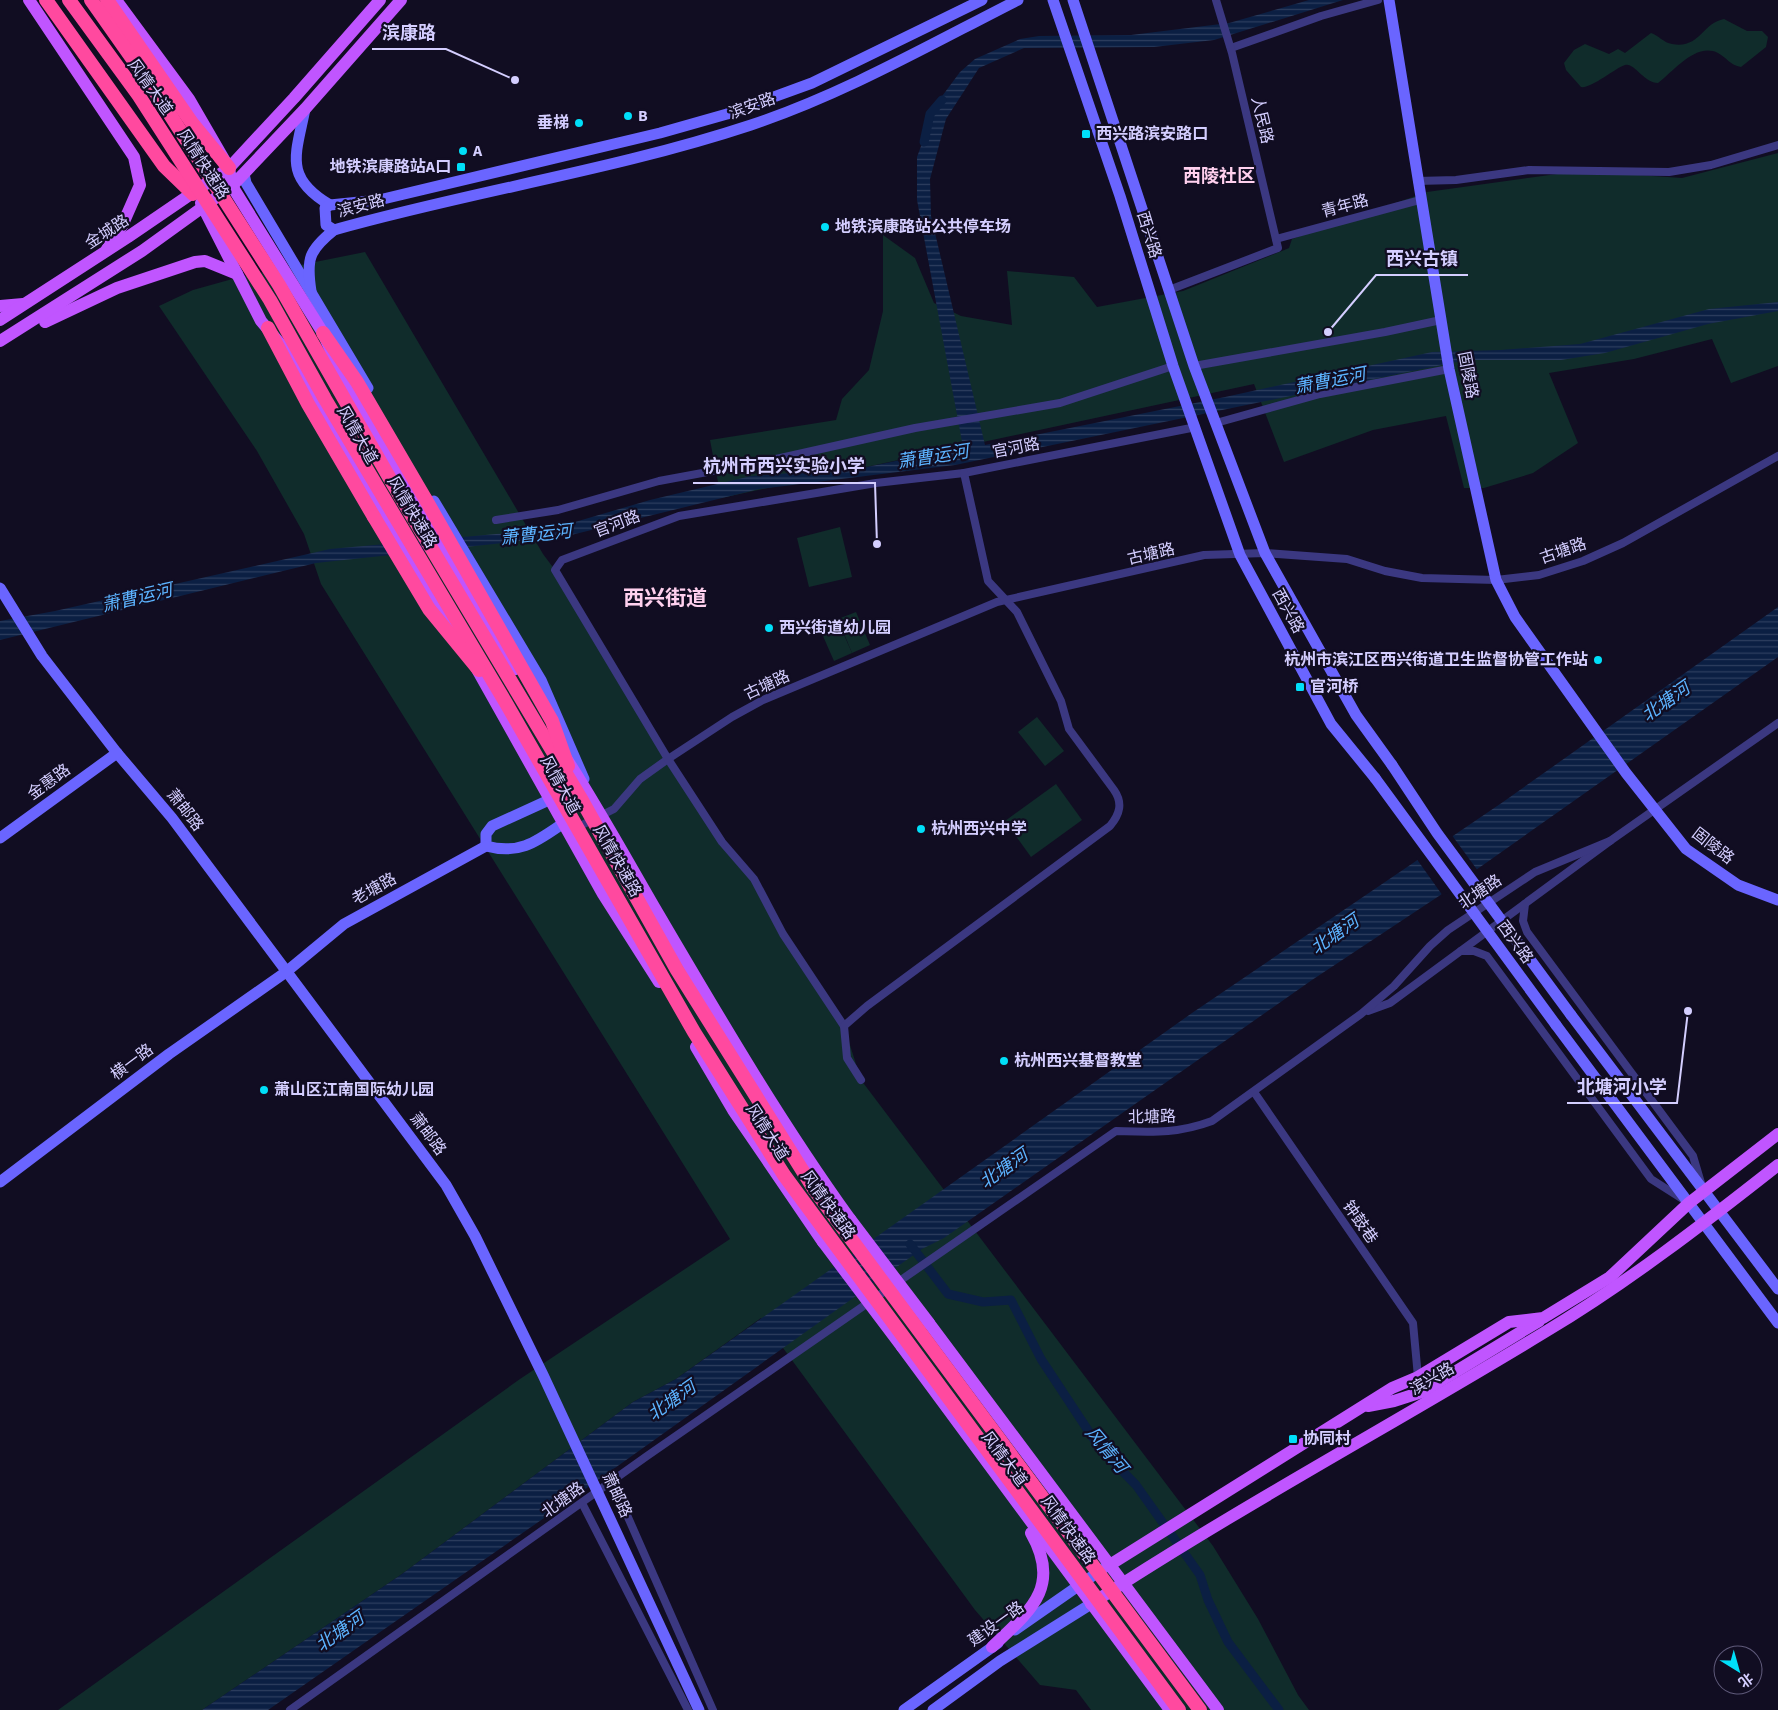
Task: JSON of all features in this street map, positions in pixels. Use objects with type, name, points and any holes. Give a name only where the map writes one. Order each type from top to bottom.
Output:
[{"type":"highway","points":[[46,0],[164,166],[194,194]]},
{"type":"highway","name":"风情快速路","points":[[69,0],[139,96],[270,300],[325,399],[506,703],[694,1032],[784,1175],[1179,1710]]},
{"type":"highway","name":"风情快速路","points":[[89,0],[153,88],[279,285],[393,484],[586,797],[682,978],[814,1189],[1200,1710]]},
{"type":"highway","points":[[107,0],[192,123],[229,168]]},
{"type":"highway","points":[[268,328],[308,404],[380,517],[428,610],[506,703]]},
{"type":"highway","points":[[323,333],[356,382],[426,500],[552,721],[586,797]]},
{"type":"main road","points":[[29,0],[134,157],[140,186],[122,226],[102,255]]},
{"type":"main road","name":"风情大道","points":[[64,0],[179,155],[194,194],[204,208],[237,274],[268,328]]},
{"type":"main road","points":[[89,0],[217,176],[232,186]]},
{"type":"main road","name":"风情大道","points":[[116,0],[189,99],[229,168],[232,186],[323,333],[347,389],[539,708],[552,736],[586,797],[602,817],[726,1030],[819,1176],[1108,1566],[1218,1710]]},
{"type":"main road","name":"金城路","points":[[0,320],[194,194],[229,168],[294,98],[380,0]]},
{"type":"main road","points":[[0,343],[142,251],[232,186],[305,109],[401,0]]},
{"type":"main road","name":"滨安路","points":[[982,0],[812,83],[727,114],[660,133],[388,198],[330,205],[325,208],[326,225],[334,230],[660,150],[754,124],[814,100],[1018,0]]},
{"type":"main road","name":"西兴路","points":[[1053,0],[1120,196],[1173,366],[1196,425],[1240,554],[1331,724],[1375,778],[1778,1323]]},
{"type":"main road","name":"西兴路","points":[[1073,0],[1194,366],[1265,553],[1356,715],[1437,833],[1703,1193],[1719,1211],[1778,1289]]},
{"type":"main road","name":"固陵路","points":[[1389,0],[1444,341],[1496,580],[1515,617],[1626,773],[1686,849],[1738,885],[1778,900]]},
{"type":"main road","points":[[305,109],[296,153],[296,169],[308,190],[330,205]]},
{"type":"main road","points":[[244,174],[246,183],[541,680],[586,797]]},
{"type":"main road","points":[[311,291],[308,260],[321,240],[334,230]]},
{"type":"main road","points":[[0,343],[101,295],[160,272],[205,260],[237,274]]},
{"type":"main road","points":[[0,306],[25,304]]},
{"type":"main road","name":"风情大道","points":[[380,517],[414,563],[436,603],[486,684],[562,824],[733,1110],[822,1242],[902,1347],[1170,1710]]},
{"type":"main road","name":"萧邮路","points":[[0,588],[36,646],[117,753],[172,818],[446,1185],[475,1236],[543,1375],[697,1708]]},
{"type":"main road","name":"金惠路","points":[[0,838],[117,753]]},
{"type":"main road","points":[[549,800],[492,826],[486,834],[486,846],[502,850],[517,848],[536,842],[562,824]]},
{"type":"main road","name":"老塘路","points":[[286,972],[344,924],[486,846]]},
{"type":"main road","name":"横一路","points":[[0,1182],[169,1054],[286,972]]},
{"type":"main road","name":"滨兴路","points":[[1108,1566],[1392,1388],[1418,1376],[1509,1322],[1543,1318],[1610,1277],[1689,1203],[1778,1134]]},
{"type":"main road","name":"滨兴路","points":[[1091,1604],[1202,1533],[1546,1332],[1669,1250],[1778,1165]]},
{"type":"main road","points":[[1360,1408],[1394,1401],[1422,1392],[1543,1318]]},
{"type":"main road","points":[[992,1647],[1038,1599],[1045,1562],[1039,1545],[1006,1489]]},
{"type":"main road","name":"建设一路","points":[[904,1710],[1078,1585],[1108,1566]]},
{"type":"main road","name":"建设一路","points":[[934,1710],[1000,1661],[1091,1604]]},
{"type":"street","name":"人民路","points":[[1169,290],[1278,248],[1231,48],[1216,0]]},
{"type":"street","points":[[1231,48],[1321,16],[1378,0]]},
{"type":"street","points":[[1417,181],[1456,180],[1529,170],[1669,172],[1711,165],[1778,145]]},
{"type":"street","name":"青年路","points":[[1276,239],[1420,200]]},
{"type":"street","points":[[1194,366],[1385,332],[1441,320]]},
{"type":"street","points":[[496,520],[558,510],[659,481],[767,461],[915,428],[1060,403],[1173,366]]},
{"type":"street","points":[[1215,421],[1320,394],[1449,367]]},
{"type":"street","name":"官河路","points":[[668,759],[555,570],[562,560],[679,516],[876,483],[964,473],[1196,425]]},
{"type":"street","name":"古塘路","points":[[562,824],[580,826],[614,810],[640,779],[732,717],[763,700],[997,602],[1204,556],[1240,554],[1265,553],[1347,558],[1385,571],[1422,578],[1496,580],[1539,575],[1583,560],[1623,543],[1778,456]]},
{"type":"street","points":[[844,1026],[867,1006],[1110,826],[1117,818],[1119,798],[1069,729],[1061,701],[1017,612],[988,581],[964,473]]},
{"type":"street","name":"北塘路","points":[[1361,1014],[1390,1003],[1610,841],[1778,723]]},
{"type":"street","points":[[668,759],[722,842],[754,879],[783,934],[844,1026],[847,1058],[861,1080]]},
{"type":"street","name":"北塘路","points":[[290,1710],[597,1492],[1116,1131],[1166,1132],[1189,1130],[1212,1121],[1361,1014],[1394,986],[1430,946],[1448,930],[1535,872],[1610,841]]},
{"type":"street","name":"西兴路","points":[[1525,904],[1523,921],[1527,932],[1693,1156],[1703,1193]]},
{"type":"street","name":"西兴路","points":[[1461,951],[1474,951],[1487,956],[1651,1179],[1689,1203]]},
{"type":"street","name":"钟鼓巷","points":[[1254,1092],[1413,1323],[1418,1376]]},
{"type":"street","points":[[612,1482],[713,1710]]},
{"type":"street","points":[[582,1503],[697,1708]]},
{"type":"green space","points":[[1724,19],[1747,31],[1762,31],[1768,37],[1766,47],[1741,67],[1731,63],[1718,53],[1702,51],[1686,59],[1658,83],[1648,80],[1632,67],[1625,65],[1585,87],[1581,87],[1566,70],[1564,63],[1574,50],[1585,44],[1609,54],[1618,49],[1625,53],[1651,33],[1669,43],[1681,45],[1689,43],[1711,25]]},
{"type":"green space","points":[[1778,153],[1778,366],[1731,383],[1712,339],[1634,359],[1549,373],[1578,443],[1533,473],[1484,488],[1464,488],[1446,416],[1373,430],[1284,462],[1254,384],[721,498],[710,440],[836,420],[842,399],[869,370],[883,311],[883,235],[915,258],[934,303],[961,316],[1012,325],[1007,271],[1074,277],[1097,307],[1183,291],[1289,248],[1292,239],[1427,192],[1579,171],[1682,178]]},
{"type":"green space","points":[[365,252],[543,554],[555,570],[722,842],[754,879],[783,934],[844,1026],[861,1080],[1213,1546],[1258,1619],[1298,1695],[1309,1710],[1091,1710],[1076,1690],[1040,1685],[975,1610],[761,1318],[676,1379],[633,1402],[402,1574],[202,1710],[58,1710],[520,1379],[730,1239],[321,584],[304,534],[257,451],[159,306],[193,290],[236,278]]},
{"type":"green space","points":[[840,527],[852,577],[809,587],[797,538]]},
{"type":"green space","points":[[856,612],[870,645],[852,653],[838,619]]},
{"type":"green space","points":[[837,619],[852,653],[834,661],[819,627]]},
{"type":"green space","points":[[1037,717],[1064,751],[1045,766],[1018,732]]},
{"type":"green space","points":[[1056,784],[1082,820],[1031,857],[1005,821]]},
{"type":"water","name":"萧曹运河","points":[[1309,0],[1343,0],[1214,40],[1154,47],[1024,48],[979,68],[946,119],[930,179],[931,216],[985,445],[1225,397],[1432,352],[1500,350],[1580,344],[1709,309],[1778,302],[1778,311],[1708,324],[1605,353],[1561,360],[1466,360],[955,465],[759,489],[567,536],[316,563],[0,640],[0,621],[55,611],[330,549],[551,529],[650,500],[751,476],[867,467],[963,447],[917,200],[917,157],[937,103],[960,72],[975,59],[1020,39],[1039,36],[1131,35],[1229,23]]},
{"type":"water","name":"北塘河","points":[[1778,607],[1778,657],[1439,896],[1312,980],[944,1238],[922,1249],[570,1500],[268,1710],[202,1710],[402,1574],[633,1402],[676,1379],[1192,1013],[1503,802]]},
{"type":"pier","points":[[1451,834],[1478,871],[1443,896],[1416,858]]},
{"type":"waterway","points":[[924,142],[930,114],[942,100]]},
{"type":"waterway","name":"风情河","points":[[910,1244],[948,1294],[983,1302],[1011,1300],[1041,1359],[1099,1447],[1136,1485],[1200,1575],[1208,1600],[1228,1642],[1279,1710]]},
{"type":"place","name":"滨康路","points":[[515,80]]},
{"type":"place","name":"B","points":[[628,116]]},
{"type":"place","name":"垂梯","points":[[579,123]]},
{"type":"place","name":"西兴路滨安路口","points":[[1086,134]]},
{"type":"place","name":"A","points":[[463,151]]},
{"type":"place","name":"地铁滨康路站A口","points":[[461,167]]},
{"type":"place","name":"地铁滨康路站公共停车场","points":[[825,227]]},
{"type":"place","name":"西兴古镇","points":[[1328,332]]},
{"type":"place","name":"杭州市西兴实验小学","points":[[877,544]]},
{"type":"place","name":"西兴街道幼儿园","points":[[769,628]]},
{"type":"place","name":"杭州市滨江区西兴街道卫生监督协管工作站","points":[[1598,660]]},
{"type":"place","name":"官河桥","points":[[1300,687]]},
{"type":"place","name":"杭州西兴中学","points":[[921,829]]},
{"type":"place","name":"北塘河小学","points":[[1688,1011]]},
{"type":"place","name":"杭州西兴基督教堂","points":[[1004,1061]]},
{"type":"place","name":"萧山区江南国际幼儿园","points":[[264,1090]]},
{"type":"place","name":"协同村","points":[[1293,1439]]},
{"type":"district","name":"西陵社区","points":[[1219,176]]},
{"type":"district","name":"西兴街道","points":[[665,598]]}]
